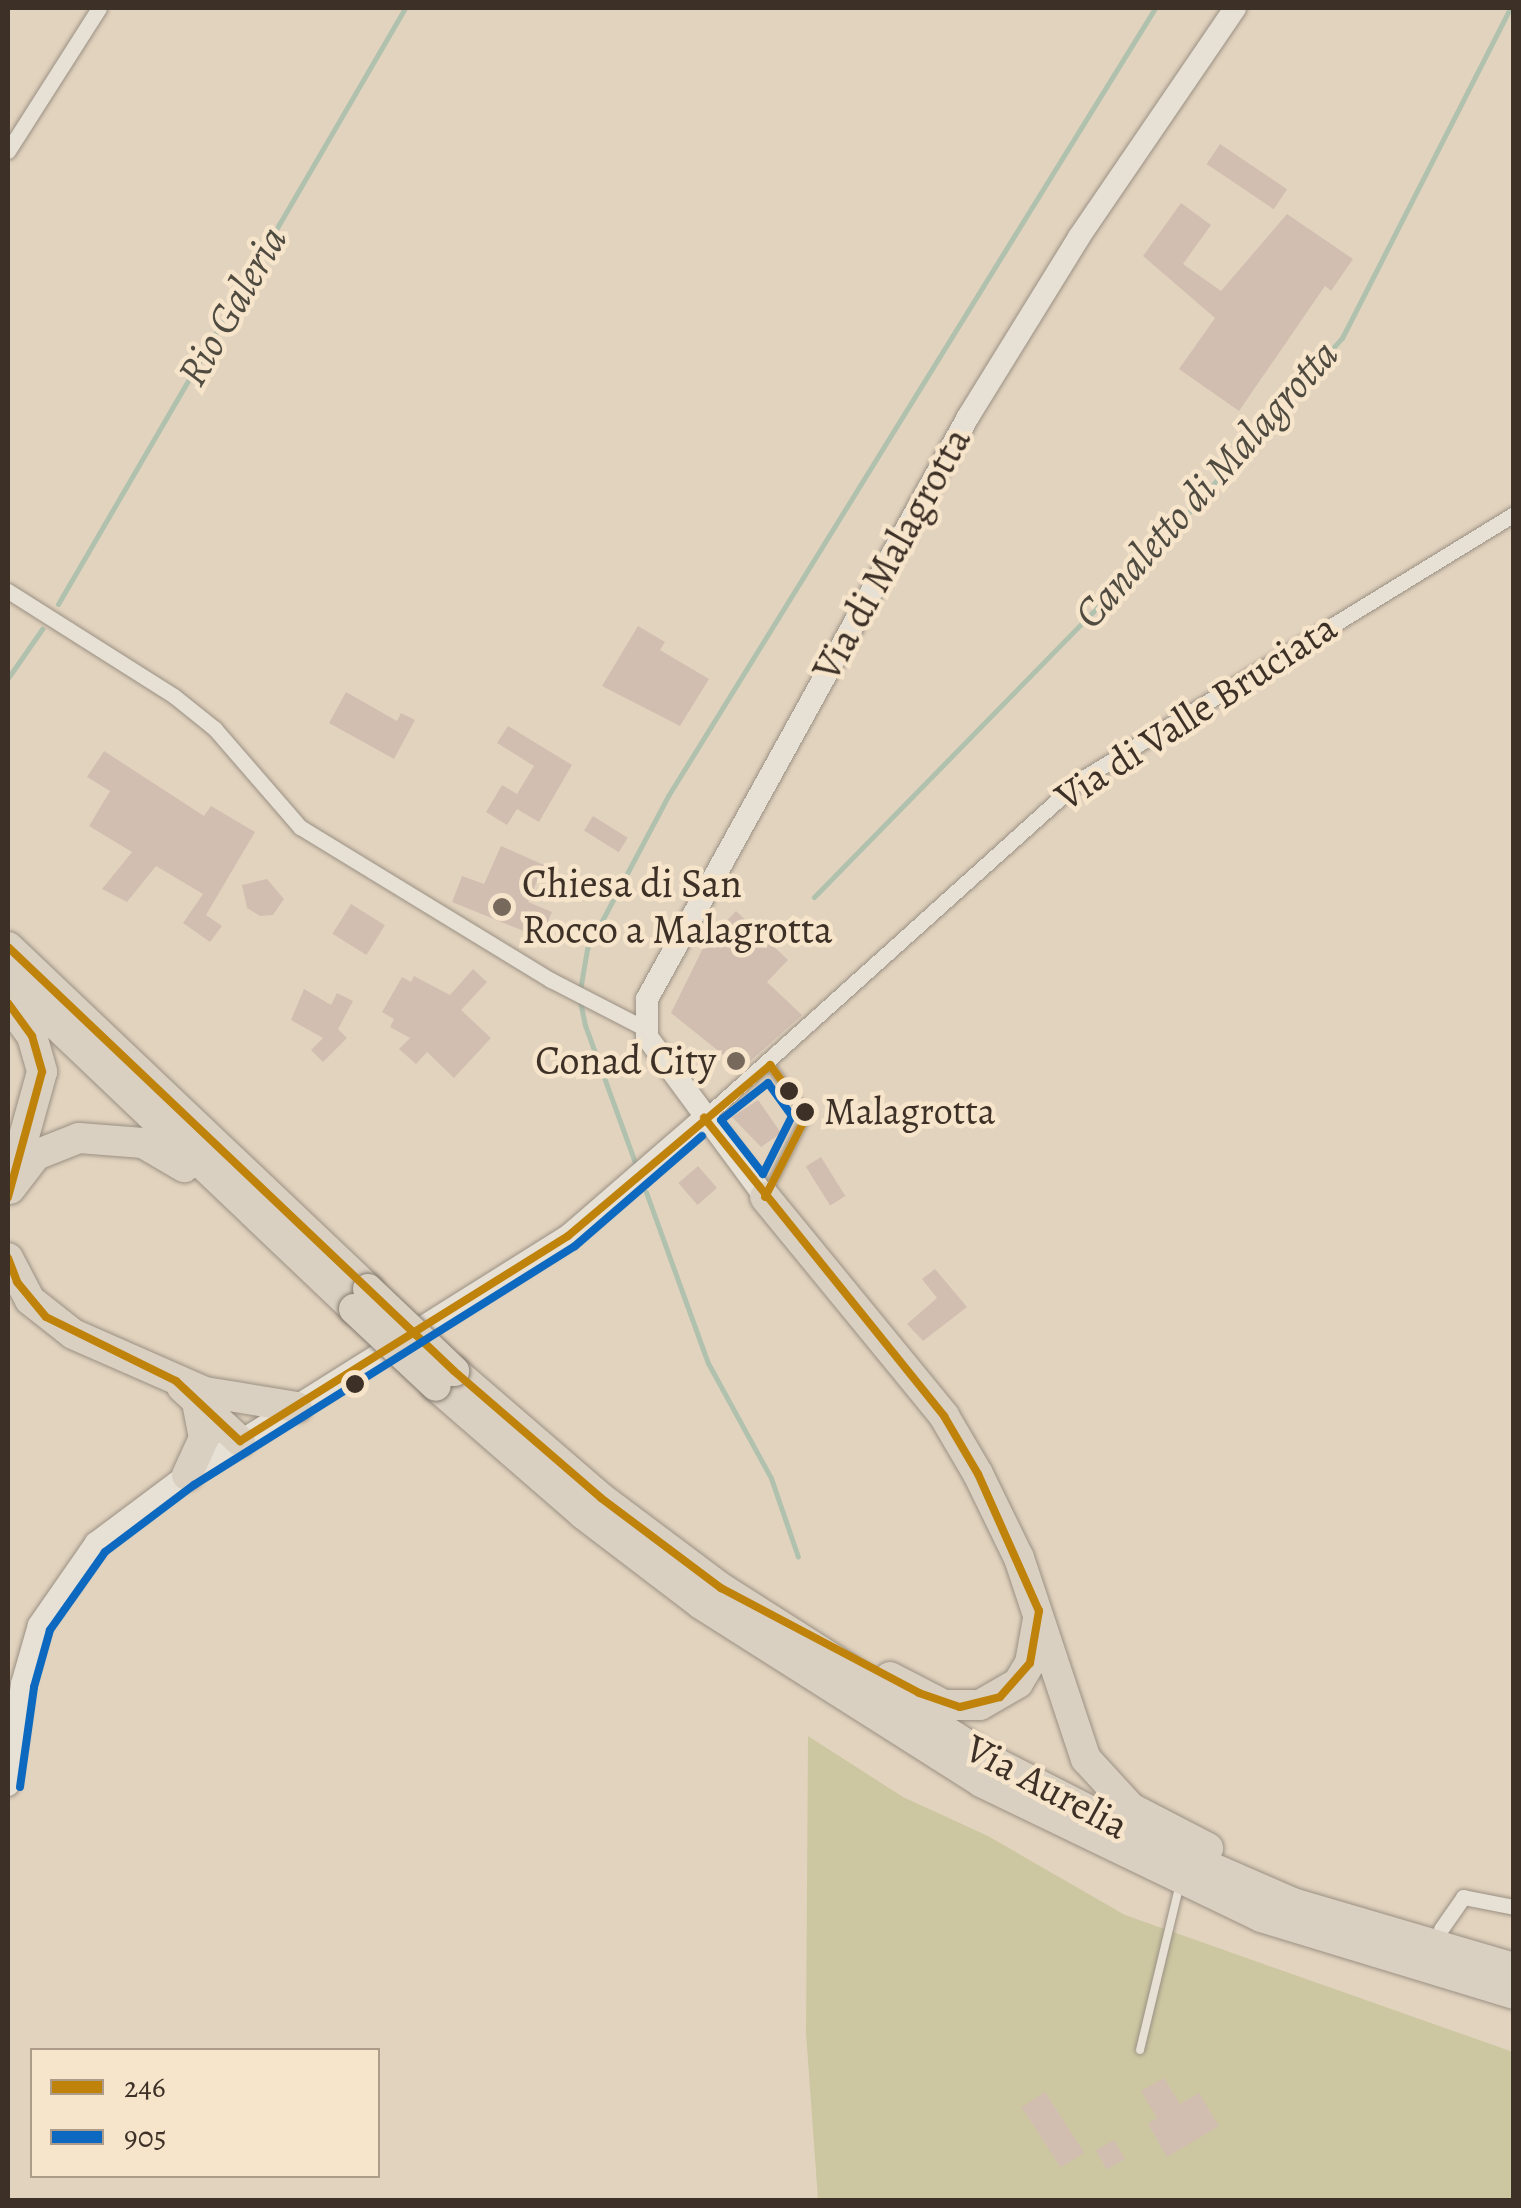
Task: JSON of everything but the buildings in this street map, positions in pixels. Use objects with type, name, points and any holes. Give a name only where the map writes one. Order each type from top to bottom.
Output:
[{"type":"highway","name":"Via Aurelia","points":[[8,947],[361,1299]]},
{"type":"highway","name":"Via Aurelia","points":[[8,980],[361,1299],[582,1514],[802,1672],[1010,1798],[1181,1883],[1344,1947],[1514,1994]]},
{"type":"highway","points":[[8,1003],[32,1036],[42,1072],[9,1193]]},
{"type":"highway","points":[[9,1193],[36,1154],[63,1142],[109,1136],[151,1146],[185,1168],[297,1272],[361,1299]]},
{"type":"highway","points":[[765,1197],[944,1416],[995,1507],[1039,1611],[1074,1730],[1104,1786],[1131,1808],[1218,1854],[1247,1884]]},
{"type":"highway","points":[[8,1258],[25,1294],[58,1326],[197,1392],[237,1419],[240,1440]]},
{"type":"highway","name":"Via Aurelia","points":[[445,1378],[721,1588],[996,1763],[1293,1903],[1514,1968]]},
{"type":"highway","points":[[197,1392],[296,1407]]},
{"type":"highway","points":[[187,1475],[204,1438],[197,1392]]},
{"type":"highway","points":[[721,1588],[919,1694],[960,1707],[980,1705],[1018,1683],[1030,1663],[1039,1611]]},
{"type":"highway","points":[[1293,1903],[1328,1894],[1514,1952]]},
{"type":"highway","points":[[1344,1947],[1405,1975],[1514,2008]]},
{"type":"main road","name":"Via di Malagrotta","points":[[644,1028],[653,984],[968,417],[1079,237],[1235,8]]},
{"type":"main road","points":[[644,1028],[704,1118],[765,1197]]},
{"type":"main road","points":[[8,1785],[27,1661],[48,1607],[96,1543],[240,1440],[568,1236],[704,1118]]},
{"type":"street","points":[[8,150],[99,8]]},
{"type":"street","name":"Via di Valle Bruciata","points":[[704,1118],[770,1065],[1080,780],[1514,514]]},
{"type":"street","points":[[8,591],[112,656],[216,730],[300,826],[550,980],[644,1028]]},
{"type":"street","points":[[1441,1929],[1464,1897],[1514,1907]]},
{"type":"lane","points":[[765,1197],[807,1115],[770,1065]]},
{"type":"lane","points":[[1140,2050],[1181,1883]]},
{"type":"shaded area","points":[[808,1736],[903,1797],[988,1836],[1125,1915],[1513,2052],[1513,2200],[818,2200],[806,2033]]},
{"type":"waterway","name":"Rio Galeria","points":[[58,604],[405,8]]},
{"type":"waterway","points":[[637,1168],[585,1025],[579,996],[587,949],[668,796],[1155,8]]},
{"type":"waterway","name":"Canaletto di Malagrotta","points":[[814,897],[1174,529],[1342,338],[1510,8]]},
{"type":"waterway","name":"Rio Galeria","points":[[8,678],[42,629]]},
{"type":"waterway","points":[[646,1192],[708,1363],[771,1478],[798,1557]]},
{"type":"transit line","name":"246","points":[[8,947],[454,1371],[601,1498],[721,1588],[919,1693],[960,1707],[1000,1697],[1030,1663],[1039,1611],[978,1474],[944,1416],[704,1118]]},
{"type":"transit line","name":"246","points":[[8,1003],[32,1036],[42,1072],[8,1197]]},
{"type":"transit line","name":"246","points":[[8,1258],[17,1282],[46,1317],[176,1381],[240,1441],[568,1236],[770,1065],[807,1115],[765,1197]]},
{"type":"transit line","name":"905","points":[[768,1083],[792,1116],[763,1174],[721,1120],[768,1083]]},
{"type":"transit line","name":"905","points":[[20,1787],[34,1687],[50,1630],[105,1552],[194,1485],[575,1246],[702,1136]]},
{"type":"place","name":"Chiesa di San Rocco a Malagrotta","points":[[502,907]]},
{"type":"place","name":"Conad City","points":[[736,1061]]},
{"type":"place","name":"Malagrotta","points":[[805,1112]]}]
